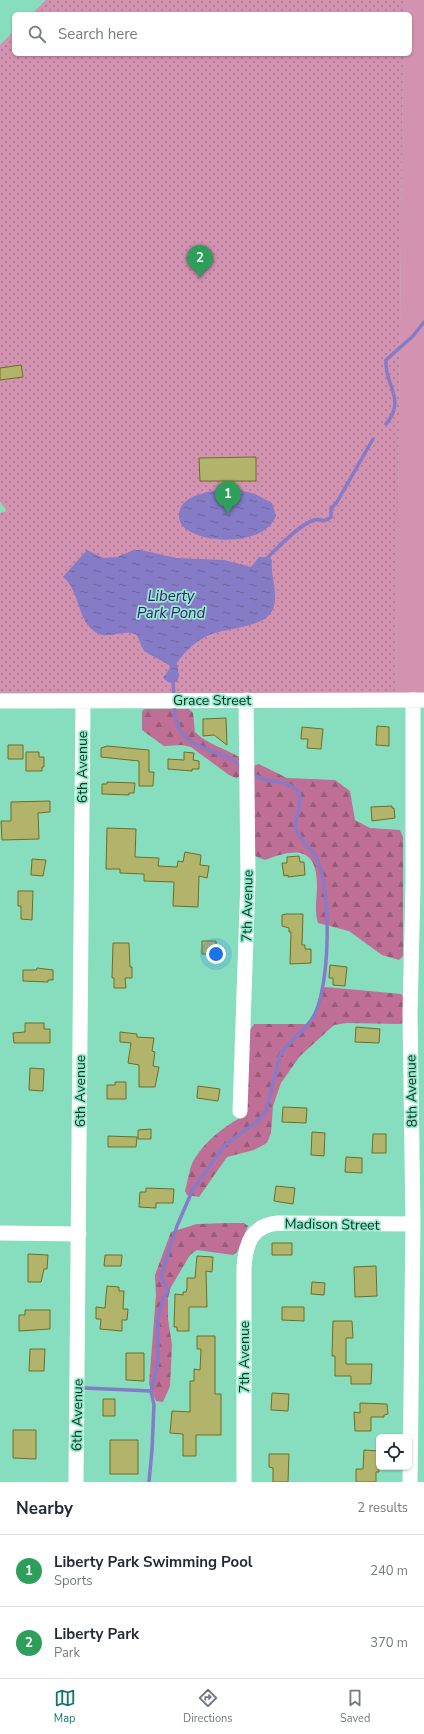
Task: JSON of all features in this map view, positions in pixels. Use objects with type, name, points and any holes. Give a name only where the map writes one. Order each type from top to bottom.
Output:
[{"type":"street","name":"7th Avenue","points":[[240,1111],[248,878],[248,762],[246,700]]},
{"type":"street","name":"Grace Street","points":[[0,701],[418,700]]},
{"type":"street","name":"8th Avenue","points":[[410,1482],[413,1224],[410,1014],[418,700]]},
{"type":"street","name":"6th Avenue","points":[[76,1482],[82,701]]},
{"type":"street","name":"Madison Street","points":[[253,1234],[261,1228],[278,1223],[413,1224]]},
{"type":"street","points":[[0,1233],[79,1234]]},
{"type":"street","name":"7th Avenue","points":[[244,1482],[244,1267],[247,1248],[253,1234]]},
{"type":"shaded area","points":[[46,0],[403,0],[403,12],[34,12]]},
{"type":"shaded area","points":[[403,0],[424,0],[424,694],[396,694],[403,56],[412,56],[412,12],[403,12]]},
{"type":"shaded area","points":[[12,33],[12,56],[403,56],[396,694],[0,693],[0,513],[7,511],[0,502],[0,45]]},
{"type":"green space","points":[[145,709],[189,709],[193,713],[195,732],[210,743],[239,757],[239,777],[236,778],[229,775],[191,747],[182,745],[164,746],[142,730],[142,711]]},
{"type":"green space","points":[[259,764],[287,778],[335,780],[350,791],[355,820],[370,828],[400,830],[403,837],[403,956],[399,960],[382,955],[349,931],[318,923],[316,909],[316,873],[313,863],[308,857],[302,854],[294,853],[276,856],[265,860],[255,856],[254,768],[255,765]]},
{"type":"green space","points":[[326,987],[401,994],[404,997],[403,1023],[347,1023],[334,1025],[300,1056],[281,1083],[273,1106],[271,1133],[267,1143],[254,1150],[227,1157],[199,1197],[187,1195],[185,1191],[190,1170],[195,1158],[215,1135],[240,1118],[250,1030],[254,1024],[306,1024],[317,1008],[322,988]]},
{"type":"green space","points":[[244,1223],[248,1226],[237,1252],[233,1255],[197,1250],[190,1255],[171,1287],[168,1298],[168,1319],[172,1345],[170,1386],[163,1402],[156,1401],[149,1384],[156,1295],[155,1275],[171,1232],[197,1224]]},
{"type":"water","points":[[235,489],[255,494],[272,503],[276,516],[270,526],[260,533],[248,537],[221,540],[196,534],[186,529],[180,521],[179,515],[181,508],[192,497],[210,491]]},
{"type":"water","name":"Liberty Park Pond","points":[[87,550],[103,558],[117,557],[134,550],[141,550],[176,558],[224,560],[251,567],[259,557],[268,557],[272,560],[275,603],[269,615],[263,620],[245,626],[217,632],[195,643],[187,650],[177,663],[179,676],[177,682],[168,682],[163,678],[170,668],[169,665],[144,651],[137,635],[132,633],[110,635],[100,634],[95,632],[84,619],[76,596],[63,577]]},
{"type":"building","points":[[21,365],[23,377],[0,380],[0,368]]},
{"type":"building","points":[[256,457],[256,481],[200,481],[199,458]]},
{"type":"building","points":[[226,718],[227,745],[214,735],[203,736],[203,719]]},
{"type":"building","points":[[377,726],[389,727],[389,746],[376,745]]},
{"type":"building","points":[[302,727],[323,729],[321,749],[307,748],[308,739],[301,739]]},
{"type":"building","points":[[8,745],[23,745],[23,759],[8,759]]},
{"type":"building","points":[[107,746],[149,750],[149,772],[154,772],[153,786],[139,786],[139,761],[101,757],[101,748]]},
{"type":"building","points":[[26,752],[39,752],[39,757],[44,757],[44,767],[42,767],[42,771],[26,771]]},
{"type":"building","points":[[184,752],[194,753],[193,760],[199,761],[199,769],[192,769],[192,771],[168,769],[168,759],[184,760]]},
{"type":"building","points":[[107,782],[135,783],[134,793],[129,793],[129,795],[102,794],[102,784],[107,784]]},
{"type":"building","points":[[50,801],[50,812],[38,813],[39,839],[2,840],[1,821],[11,821],[11,802]]},
{"type":"building","points":[[392,806],[392,808],[394,808],[395,818],[372,821],[371,807]]},
{"type":"building","points":[[107,828],[136,829],[135,857],[159,858],[158,866],[177,867],[178,861],[183,862],[185,852],[201,855],[200,865],[209,866],[207,878],[199,876],[198,907],[173,906],[174,882],[144,881],[144,874],[120,873],[120,869],[106,869]]},
{"type":"building","points":[[299,856],[300,862],[304,862],[305,875],[284,876],[282,863],[287,863],[287,857]]},
{"type":"building","points":[[32,859],[46,860],[43,876],[31,875]]},
{"type":"building","points":[[18,891],[33,891],[32,920],[21,919],[21,906],[18,906]]},
{"type":"building","points":[[303,914],[302,945],[305,945],[305,949],[311,949],[311,963],[290,964],[291,932],[289,932],[289,928],[282,926],[282,915]]},
{"type":"building","points":[[202,941],[216,941],[216,954],[202,954]]},
{"type":"building","points":[[113,943],[129,943],[132,978],[125,978],[126,988],[114,988],[114,978],[112,978]]},
{"type":"building","points":[[330,965],[347,967],[345,986],[333,985],[333,978],[329,978]]},
{"type":"building","points":[[37,968],[53,970],[53,980],[48,980],[48,982],[23,981],[23,970],[36,970]]},
{"type":"building","points":[[25,1023],[44,1023],[44,1029],[50,1029],[50,1043],[14,1043],[13,1033],[25,1032]]},
{"type":"building","points":[[356,1027],[380,1029],[379,1043],[355,1042]]},
{"type":"building","points":[[120,1032],[137,1034],[137,1037],[154,1038],[152,1051],[155,1052],[153,1066],[159,1067],[155,1087],[139,1087],[139,1065],[128,1063],[131,1043],[120,1042]]},
{"type":"building","points":[[30,1068],[44,1069],[43,1091],[29,1090]]},
{"type":"building","points":[[115,1082],[126,1082],[126,1099],[107,1099],[107,1085],[115,1085]]},
{"type":"building","points":[[198,1086],[220,1089],[218,1101],[197,1098]]},
{"type":"building","points":[[283,1107],[307,1108],[306,1123],[282,1122]]},
{"type":"building","points":[[151,1129],[151,1139],[138,1139],[138,1130]]},
{"type":"building","points":[[312,1132],[325,1133],[324,1156],[311,1155]]},
{"type":"building","points":[[373,1134],[386,1134],[386,1153],[372,1153]]},
{"type":"building","points":[[108,1136],[137,1137],[136,1147],[108,1147]]},
{"type":"building","points":[[346,1157],[362,1158],[362,1173],[345,1172]]},
{"type":"building","points":[[276,1186],[295,1188],[293,1204],[274,1201]]},
{"type":"building","points":[[146,1188],[174,1189],[173,1203],[156,1203],[156,1208],[139,1207],[140,1192],[146,1192]]},
{"type":"building","points":[[272,1243],[292,1243],[292,1255],[272,1255]]},
{"type":"building","points":[[28,1254],[48,1255],[47,1269],[44,1269],[41,1282],[28,1282]]},
{"type":"building","points":[[105,1255],[122,1255],[121,1266],[104,1266]]},
{"type":"building","points":[[197,1256],[213,1257],[212,1272],[206,1271],[207,1307],[189,1307],[189,1331],[177,1331],[177,1327],[174,1327],[175,1294],[183,1295],[183,1292],[186,1292],[187,1288],[187,1278],[195,1278]]},
{"type":"building","points":[[376,1266],[377,1296],[355,1297],[354,1267]]},
{"type":"building","points":[[312,1282],[325,1283],[324,1295],[311,1294]]},
{"type":"building","points":[[107,1286],[119,1287],[119,1291],[124,1291],[123,1309],[128,1309],[127,1320],[122,1320],[122,1331],[100,1329],[101,1319],[96,1319],[96,1307],[105,1308]]},
{"type":"building","points":[[282,1307],[304,1307],[304,1321],[282,1320]]},
{"type":"building","points":[[25,1310],[50,1310],[50,1329],[19,1331],[19,1315],[25,1315]]},
{"type":"building","points":[[333,1321],[352,1321],[353,1338],[346,1338],[346,1364],[372,1364],[371,1384],[351,1384],[351,1376],[335,1376],[335,1356],[332,1356]]},
{"type":"building","points":[[197,1336],[215,1336],[215,1394],[221,1394],[221,1435],[196,1435],[196,1456],[183,1456],[183,1434],[170,1433],[172,1411],[190,1412],[190,1381],[194,1381],[194,1369],[200,1370],[201,1349],[197,1349]]},
{"type":"building","points":[[30,1349],[45,1349],[44,1371],[29,1371]]},
{"type":"building","points":[[126,1353],[144,1353],[144,1381],[126,1380]]},
{"type":"building","points":[[272,1393],[289,1394],[288,1411],[271,1410]]},
{"type":"building","points":[[103,1399],[115,1399],[115,1416],[103,1416]]},
{"type":"building","points":[[360,1403],[387,1404],[388,1414],[384,1415],[384,1417],[371,1417],[371,1431],[355,1431],[354,1412],[360,1413]]},
{"type":"building","points":[[13,1430],[36,1430],[36,1459],[13,1458]]},
{"type":"building","points":[[110,1440],[138,1440],[138,1474],[110,1474]]},
{"type":"building","points":[[364,1450],[376,1451],[376,1470],[379,1470],[379,1472],[376,1472],[376,1482],[356,1482],[356,1469],[363,1469]]},
{"type":"building","points":[[269,1454],[289,1454],[288,1482],[273,1482],[273,1468],[269,1467]]},
{"type":"waterway","points":[[386,424],[395,407],[395,399],[386,369],[386,360],[413,336],[424,322]]},
{"type":"waterway","points":[[268,557],[302,526],[314,520],[324,520],[331,517],[331,509],[337,502],[373,439]]},
{"type":"waterway","points":[[173,682],[174,698]]},
{"type":"waterway","points":[[174,704],[179,728],[184,735],[199,746],[231,759],[242,767]]},
{"type":"waterway","points":[[149,1482],[154,1405],[151,1391],[158,1363],[158,1318],[163,1298],[168,1291],[161,1276],[177,1226],[193,1189],[225,1145],[258,1121],[266,1111],[280,1055],[287,1045],[312,1019],[318,1005],[323,986],[327,938],[325,891],[321,871],[316,857],[296,830],[295,825],[300,796],[298,791],[289,785],[262,779],[251,773]]},
{"type":"waterway","points":[[85,1388],[151,1391]]},
{"type":"place","name":"Liberty Park","points":[[200,278]]},
{"type":"place","name":"Liberty Park Swimming Pool","points":[[228,514]]}]
